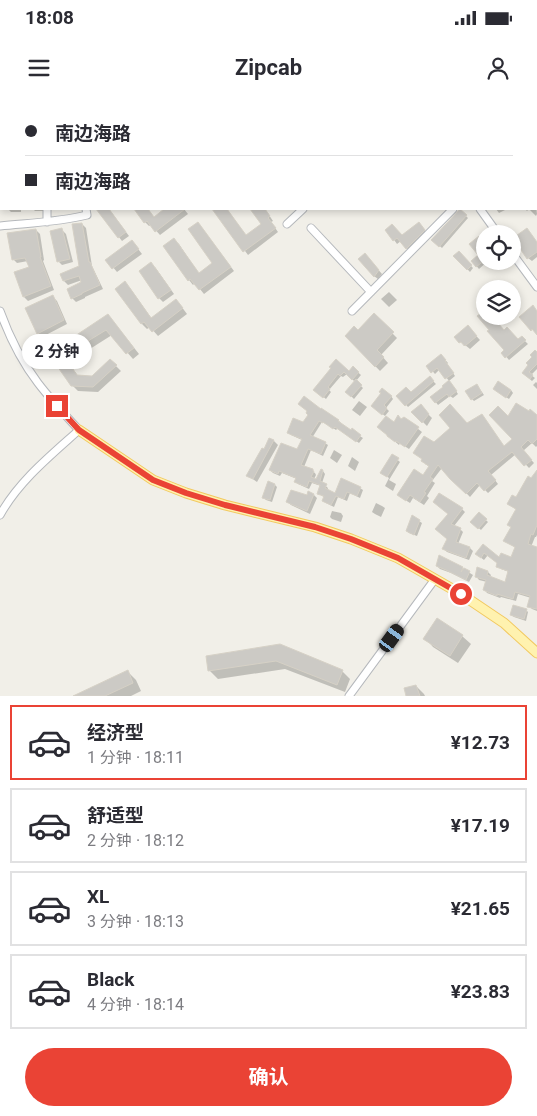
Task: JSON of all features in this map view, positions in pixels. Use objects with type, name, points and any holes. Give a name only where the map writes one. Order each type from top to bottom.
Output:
[{"type":"main road","points":[[79,430],[153,480],[210,500],[315,527],[398,558],[461,594],[504,623],[537,653]]},
{"type":"street","points":[[47,210],[47,222]]},
{"type":"street","points":[[0,226],[47,222],[87,215],[86,210]]},
{"type":"street","points":[[287,224],[302,210]]},
{"type":"street","points":[[352,311],[451,210]]},
{"type":"street","points":[[481,210],[492,225]]},
{"type":"street","points":[[311,228],[371,292]]},
{"type":"street","points":[[521,265],[537,287]]},
{"type":"street","points":[[0,311],[5,325],[37,382],[79,430],[29,477],[8,501],[0,515]]},
{"type":"street","points":[[349,696],[435,579]]},
{"type":"building","points":[[97,210],[110,210],[126,232],[118,238]]},
{"type":"building","points":[[135,210],[149,210],[154,217],[163,210],[184,210],[155,232],[147,221],[144,223]]},
{"type":"building","points":[[213,210],[228,210],[246,235],[261,224],[251,210],[266,210],[270,216],[268,218],[276,228],[243,252]]},
{"type":"building","points":[[459,210],[467,215],[439,247],[431,240]]},
{"type":"building","points":[[198,222],[231,267],[199,290],[190,279],[188,281],[163,246],[174,238],[199,273],[212,263],[188,229]]},
{"type":"building","points":[[419,222],[425,230],[406,249],[397,238],[393,241],[385,230],[392,224],[402,235]]},
{"type":"building","points":[[82,223],[89,262],[100,285],[71,299],[67,289],[81,282],[79,276],[63,281],[60,274],[79,266],[72,224]]},
{"type":"building","points":[[62,228],[70,259],[57,262],[50,231]]},
{"type":"building","points":[[527,228],[537,242],[537,252],[527,259],[521,250],[521,232]]},
{"type":"building","points":[[36,229],[40,257],[51,286],[23,297],[14,272],[29,267],[25,258],[12,260],[7,233]]},
{"type":"building","points":[[476,238],[476,253],[469,244]]},
{"type":"building","points":[[132,240],[139,249],[112,269],[105,260]]},
{"type":"building","points":[[459,251],[472,265],[467,270],[453,256]]},
{"type":"building","points":[[365,253],[379,270],[374,277],[358,259]]},
{"type":"building","points":[[476,257],[476,267],[471,261]]},
{"type":"building","points":[[151,262],[171,290],[158,299],[139,271]]},
{"type":"building","points":[[125,281],[151,318],[176,299],[183,308],[152,332],[144,322],[141,324],[115,289]]},
{"type":"building","points":[[53,295],[64,320],[37,334],[25,308]]},
{"type":"building","points":[[533,305],[537,311],[537,335],[521,319],[521,315]]},
{"type":"building","points":[[374,313],[394,332],[377,350],[384,357],[375,367],[345,336],[354,326],[358,330]]},
{"type":"building","points":[[108,314],[134,348],[126,354],[106,330],[75,349],[69,340]]},
{"type":"building","points":[[468,325],[477,336],[465,346],[454,337]]},
{"type":"building","points":[[485,325],[500,325],[504,330],[507,327],[518,339],[522,336],[526,340],[505,358],[501,353],[504,350],[487,331],[489,330]]},
{"type":"building","points":[[57,347],[77,375],[92,376],[110,359],[117,365],[93,387],[71,386],[48,353]]},
{"type":"building","points":[[535,350],[537,352],[537,364],[529,372],[533,375],[530,379],[522,373],[528,365],[526,363],[532,357],[530,355]]},
{"type":"building","points":[[441,354],[454,373],[445,379],[437,368],[431,373],[426,366]]},
{"type":"building","points":[[336,359],[349,371],[353,366],[359,372],[352,380],[344,372],[340,376],[338,374],[328,387],[330,389],[323,398],[313,390]]},
{"type":"building","points":[[430,376],[434,381],[405,406],[396,396],[406,387],[411,392]]},
{"type":"building","points":[[356,379],[362,385],[351,397],[345,392]]},
{"type":"building","points":[[449,380],[457,391],[449,397],[447,394],[435,403],[430,397]]},
{"type":"building","points":[[498,381],[511,390],[506,398],[493,389]]},
{"type":"building","points":[[477,384],[482,393],[471,400],[465,391]]},
{"type":"building","points":[[382,388],[392,396],[384,405],[387,408],[382,415],[371,406],[381,393],[379,392]]},
{"type":"building","points":[[304,396],[351,430],[352,428],[361,435],[356,442],[335,427],[333,429],[319,421],[310,435],[326,442],[321,454],[308,449],[301,465],[313,469],[311,477],[316,479],[321,469],[323,470],[320,481],[327,484],[325,488],[335,493],[341,478],[361,487],[357,496],[347,492],[344,499],[336,496],[331,505],[322,501],[324,496],[317,494],[320,485],[309,481],[307,487],[294,482],[296,478],[279,471],[278,474],[269,470],[281,443],[297,449],[302,439],[287,433],[293,418],[303,422],[308,415],[307,411],[298,404]]},
{"type":"building","points":[[516,403],[529,411],[530,409],[537,415],[537,439],[532,444],[528,440],[521,447],[532,460],[524,466],[512,452],[488,471],[496,480],[484,491],[477,483],[466,494],[438,465],[430,477],[433,479],[420,502],[410,495],[406,501],[397,495],[414,469],[423,475],[429,466],[413,453],[424,436],[434,442],[450,428],[439,415],[450,404],[467,423],[482,414],[504,446],[512,439],[489,415],[498,406],[508,416]]},
{"type":"building","points":[[421,404],[429,414],[422,423],[411,412]]},
{"type":"building","points":[[398,415],[401,419],[404,417],[419,427],[405,447],[395,442],[377,427],[386,416],[394,422]]},
{"type":"building","points":[[269,438],[274,440],[253,479],[246,476],[262,448],[264,449]]},
{"type":"building","points":[[392,454],[399,458],[387,477],[380,473]]},
{"type":"building","points":[[537,470],[537,525],[533,535],[531,534],[528,544],[537,547],[537,609],[527,607],[530,596],[515,592],[513,599],[497,594],[497,596],[483,590],[486,580],[475,577],[477,567],[488,571],[487,575],[505,582],[508,571],[496,567],[497,563],[484,553],[481,558],[475,554],[483,544],[499,557],[501,553],[511,557],[515,547],[503,541],[511,527],[507,525],[516,509],[507,504],[512,495],[516,497],[528,476],[531,478]]},
{"type":"building","points":[[268,481],[275,484],[270,500],[262,498]]},
{"type":"building","points":[[291,490],[307,495],[308,491],[314,494],[307,511],[286,502]]},
{"type":"building","points":[[439,493],[463,508],[451,524],[461,528],[456,542],[470,547],[466,558],[442,549],[447,539],[435,529],[448,514],[433,502]]},
{"type":"building","points":[[479,512],[487,519],[478,529],[470,522]]},
{"type":"building","points":[[412,515],[420,520],[414,535],[406,531]]},
{"type":"building","points":[[439,555],[463,567],[461,572],[464,568],[470,571],[466,580],[436,566]]},
{"type":"building","points":[[513,605],[527,609],[524,619],[510,615]]},
{"type":"building","points":[[437,618],[463,635],[450,656],[423,639]]},
{"type":"building","points":[[280,644],[343,670],[337,685],[276,661],[208,671],[206,656]]},
{"type":"building","points":[[128,670],[133,683],[105,696],[73,696]]},
{"type":"building","points":[[416,685],[420,696],[406,696],[404,688]]},
{"type":"route","points":[[57,406],[79,430],[153,480],[225,505],[286,519],[351,539],[398,558],[461,594]]}]
